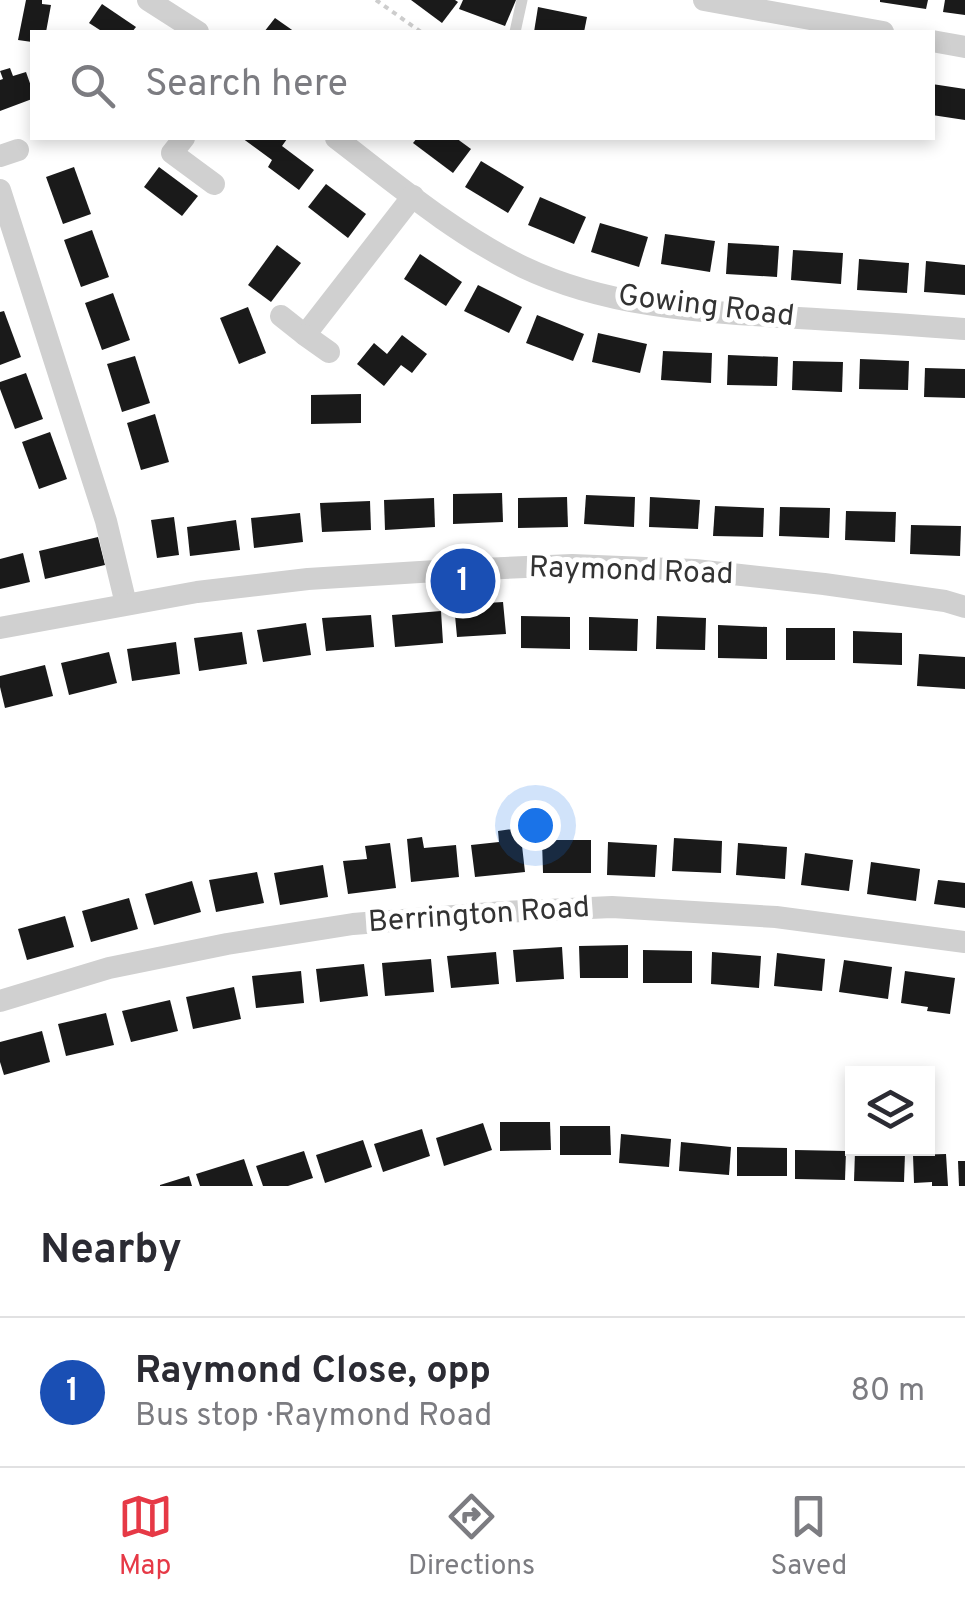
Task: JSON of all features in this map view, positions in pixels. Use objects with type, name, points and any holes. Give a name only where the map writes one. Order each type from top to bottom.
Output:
[{"type":"street","points":[[704,0],[872,30]]},
{"type":"street","points":[[155,2],[195,30]]},
{"type":"street","points":[[935,42],[965,47]]},
{"type":"street","name":"Gowing Road","points":[[339,140],[470,238],[525,268],[584,290],[641,304],[714,313],[965,329]]},
{"type":"street","points":[[178,145],[214,184]]},
{"type":"street","points":[[0,190],[39,311],[31,328],[48,384],[65,390],[106,521],[126,604]]},
{"type":"street","points":[[305,335],[413,196]]},
{"type":"street","points":[[281,316],[329,352]]},
{"type":"street","name":"Raymond Road","points":[[0,628],[197,592],[308,579],[572,566],[695,570],[824,584],[965,607]]},
{"type":"street","name":"Berrington Road","points":[[0,1001],[109,968],[227,944],[352,924],[504,912],[612,907],[776,916],[965,942]]},
{"type":"lane","points":[[515,30],[522,0]]},
{"type":"path","points":[[376,0],[418,30]]},
{"type":"building","points":[[26,0],[42,0],[42,4],[51,5],[46,30],[30,30],[30,42],[18,40]]},
{"type":"building","points":[[411,0],[455,0],[458,2],[442,23]]},
{"type":"building","points":[[463,0],[516,0],[505,26],[459,9]]},
{"type":"building","points":[[880,0],[928,0],[926,9]]},
{"type":"building","points":[[945,0],[965,0],[965,15],[943,12]]},
{"type":"building","points":[[102,4],[136,27],[100,30],[89,23]]},
{"type":"building","points":[[538,7],[587,17],[584,30],[534,30]]},
{"type":"building","points":[[275,18],[292,30],[266,30]]},
{"type":"building","points":[[10,68],[13,76],[26,72],[30,100],[0,111],[0,71]]},
{"type":"building","points":[[935,84],[965,89],[965,120],[935,115]]},
{"type":"building","points":[[245,140],[286,140],[282,146],[314,170],[299,190],[268,167],[272,160]]},
{"type":"building","points":[[459,140],[471,149],[453,173],[413,143]]},
{"type":"building","points":[[481,161],[524,187],[508,213],[465,187]]},
{"type":"building","points":[[74,167],[91,214],[63,224],[46,177]]},
{"type":"building","points":[[159,167],[198,196],[182,216],[144,187]]},
{"type":"building","points":[[326,184],[366,214],[348,238],[308,207]]},
{"type":"building","points":[[540,197],[586,217],[574,244],[528,225]]},
{"type":"building","points":[[600,223],[648,237],[639,267],[591,252]]},
{"type":"building","points":[[92,230],[109,277],[81,287],[64,240]]},
{"type":"building","points":[[665,234],[715,241],[710,272],[661,264]]},
{"type":"building","points":[[728,243],[779,246],[777,277],[726,274]]},
{"type":"building","points":[[277,245],[301,263],[271,302],[248,285]]},
{"type":"building","points":[[793,250],[843,253],[841,284],[791,280]]},
{"type":"building","points":[[420,254],[462,282],[446,306],[404,279]]},
{"type":"building","points":[[859,259],[909,263],[907,293],[857,290]]},
{"type":"building","points":[[926,261],[965,265],[965,295],[924,292]]},
{"type":"building","points":[[478,285],[522,307],[509,333],[464,311]]},
{"type":"building","points":[[113,293],[130,340],[102,350],[85,303]]},
{"type":"building","points":[[248,307],[266,353],[239,364],[220,318]]},
{"type":"building","points":[[4,311],[21,357],[0,365],[0,312]]},
{"type":"building","points":[[537,315],[584,334],[573,361],[526,343]]},
{"type":"building","points":[[598,333],[647,344],[640,373],[592,362]]},
{"type":"building","points":[[402,335],[427,354],[412,373],[401,365],[384,386],[357,364],[374,343],[387,354]]},
{"type":"building","points":[[663,351],[712,353],[711,383],[661,380]]},
{"type":"building","points":[[728,355],[778,357],[777,386],[727,385]]},
{"type":"building","points":[[135,356],[150,403],[122,412],[107,364]]},
{"type":"building","points":[[860,359],[909,361],[908,390],[859,389]]},
{"type":"building","points":[[793,361],[843,362],[842,392],[792,390]]},
{"type":"building","points":[[925,368],[965,369],[965,398],[924,397]]},
{"type":"building","points":[[26,373],[43,419],[15,429],[0,382]]},
{"type":"building","points":[[361,394],[361,423],[311,424],[311,395]]},
{"type":"building","points":[[155,414],[169,462],[141,470],[127,423]]},
{"type":"building","points":[[50,432],[67,479],[39,489],[22,442]]},
{"type":"building","points":[[502,493],[503,522],[453,524],[453,494]]},
{"type":"building","points":[[586,495],[635,497],[634,527],[584,524]]},
{"type":"building","points":[[567,497],[568,527],[518,528],[518,498]]},
{"type":"building","points":[[650,497],[700,500],[698,529],[649,527]]},
{"type":"building","points":[[434,498],[435,527],[385,530],[384,500]]},
{"type":"building","points":[[370,501],[371,530],[322,532],[320,503]]},
{"type":"building","points":[[715,506],[764,508],[763,537],[713,536]]},
{"type":"building","points":[[780,507],[830,508],[829,538],[779,536]]},
{"type":"building","points":[[846,511],[896,512],[895,542],[845,540]]},
{"type":"building","points":[[300,513],[303,542],[254,548],[251,518]]},
{"type":"building","points":[[174,517],[179,555],[157,558],[151,520]]},
{"type":"building","points":[[236,520],[240,550],[190,556],[187,527]]},
{"type":"building","points":[[911,525],[961,526],[960,556],[910,554]]},
{"type":"building","points":[[98,537],[105,565],[45,579],[39,551]]},
{"type":"building","points":[[23,553],[30,582],[0,589],[0,559]]},
{"type":"building","points":[[503,602],[506,634],[457,637],[454,605]]},
{"type":"building","points":[[441,611],[443,643],[395,647],[392,615]]},
{"type":"building","points":[[371,615],[374,647],[326,651],[322,618]]},
{"type":"building","points":[[521,616],[570,617],[570,649],[521,648]]},
{"type":"building","points":[[657,616],[706,618],[705,650],[656,649]]},
{"type":"building","points":[[589,617],[638,619],[637,651],[589,650]]},
{"type":"building","points":[[306,623],[311,655],[263,662],[257,630]]},
{"type":"building","points":[[718,625],[767,627],[767,659],[718,658]]},
{"type":"building","points":[[786,628],[835,628],[835,660],[786,660]]},
{"type":"building","points":[[853,631],[902,633],[902,665],[853,663]]},
{"type":"building","points":[[242,632],[247,664],[199,671],[194,638]]},
{"type":"building","points":[[176,642],[180,674],[132,681],[127,649]]},
{"type":"building","points":[[109,652],[117,683],[69,695],[61,663]]},
{"type":"building","points":[[919,654],[965,657],[965,689],[917,686]]},
{"type":"building","points":[[45,665],[53,696],[5,708],[0,676]]},
{"type":"building","points":[[520,828],[525,872],[475,877],[471,845],[499,842],[498,831]]},
{"type":"building","points":[[422,837],[424,848],[456,845],[459,877],[411,882],[407,839]]},
{"type":"building","points":[[674,838],[722,841],[721,873],[672,871]]},
{"type":"building","points":[[542,840],[591,840],[591,873],[543,873]]},
{"type":"building","points":[[608,842],[657,845],[655,877],[607,875]]},
{"type":"building","points":[[390,843],[396,888],[348,894],[343,861],[367,859],[365,846]]},
{"type":"building","points":[[738,843],[787,847],[785,879],[736,875]]},
{"type":"building","points":[[805,853],[853,860],[849,891],[801,885]]},
{"type":"building","points":[[871,862],[920,869],[916,901],[867,894]]},
{"type":"building","points":[[323,865],[328,897],[280,905],[274,873]]},
{"type":"building","points":[[257,872],[264,903],[216,912],[209,880]]},
{"type":"building","points":[[938,880],[965,883],[965,908],[934,904]]},
{"type":"building","points":[[192,881],[201,912],[154,925],[145,894]]},
{"type":"building","points":[[129,898],[138,929],[91,942],[82,911]]},
{"type":"building","points":[[65,916],[74,947],[27,960],[18,929]]},
{"type":"building","points":[[628,945],[628,978],[580,978],[579,946]]},
{"type":"building","points":[[562,947],[564,979],[516,982],[513,950]]},
{"type":"building","points":[[643,950],[692,951],[692,983],[643,983]]},
{"type":"building","points":[[496,952],[499,984],[451,988],[447,956]]},
{"type":"building","points":[[712,952],[761,956],[759,988],[711,984]]},
{"type":"building","points":[[777,953],[825,959],[822,991],[774,986]]},
{"type":"building","points":[[431,959],[434,992],[385,996],[382,963]]},
{"type":"building","points":[[844,960],[892,967],[888,999],[839,992]]},
{"type":"building","points":[[364,964],[368,996],[320,1002],[316,969]]},
{"type":"building","points":[[301,971],[304,1003],[256,1008],[252,976]]},
{"type":"building","points":[[905,971],[955,978],[950,1014],[901,1003]]},
{"type":"building","points":[[234,987],[241,1019],[193,1029],[186,997]]},
{"type":"building","points":[[170,1000],[178,1031],[131,1042],[122,1011]]},
{"type":"building","points":[[106,1013],[114,1045],[66,1056],[58,1024]]},
{"type":"building","points":[[42,1031],[50,1062],[4,1075],[0,1042]]},
{"type":"building","points":[[500,1122],[550,1122],[551,1150],[500,1151]]},
{"type":"building","points":[[483,1123],[492,1150],[444,1166],[436,1138]]},
{"type":"building","points":[[560,1126],[610,1126],[611,1155],[560,1155]]},
{"type":"building","points":[[422,1129],[430,1156],[383,1172],[374,1144]]},
{"type":"building","points":[[621,1134],[671,1139],[669,1167],[619,1163]]},
{"type":"building","points":[[363,1140],[372,1167],[325,1183],[316,1155]]},
{"type":"building","points":[[681,1142],[731,1147],[729,1175],[679,1171]]},
{"type":"building","points":[[737,1147],[787,1148],[787,1176],[737,1176]]},
{"type":"building","points":[[795,1150],[845,1151],[845,1180],[795,1179]]},
{"type":"building","points":[[304,1151],[313,1178],[288,1186],[263,1186],[256,1166]]},
{"type":"building","points":[[946,1154],[948,1186],[914,1183],[913,1156]]},
{"type":"building","points":[[855,1156],[905,1156],[904,1182],[854,1181]]},
{"type":"building","points":[[244,1159],[253,1186],[200,1186],[196,1174]]},
{"type":"building","points":[[958,1161],[965,1161],[965,1186],[959,1186]]},
{"type":"building","points":[[189,1176],[192,1186],[160,1186],[160,1185]]},
{"type":"place","name":"Raymond Close, opp","points":[[463,581]]}]
